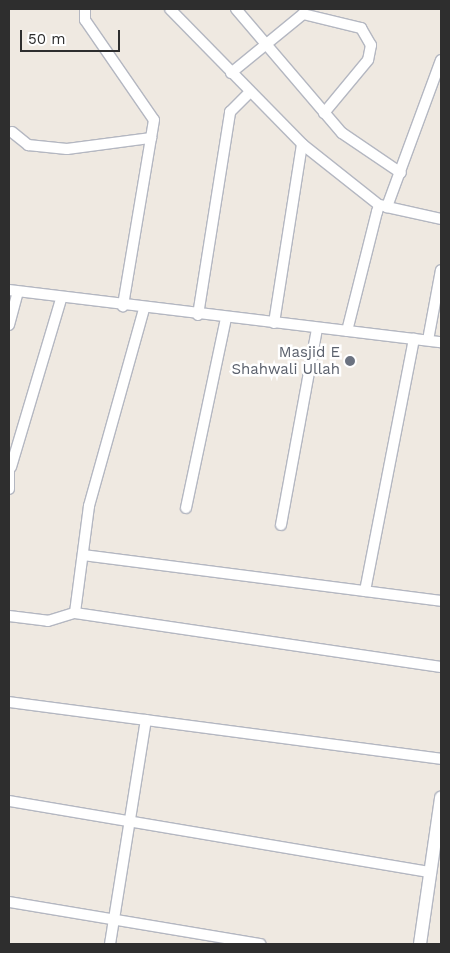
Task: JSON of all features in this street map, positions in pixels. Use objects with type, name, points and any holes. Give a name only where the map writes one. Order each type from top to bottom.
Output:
[{"type":"street","points":[[85,9],[85,20],[153,112],[151,138],[123,306]]},
{"type":"street","points":[[170,9],[249,93],[302,144],[383,206],[441,219]]},
{"type":"street","points":[[236,9],[342,133],[401,173]]},
{"type":"street","points":[[231,74],[263,42],[301,11],[361,28],[371,45],[358,75],[324,113]]},
{"type":"street","points":[[347,331],[383,206],[401,173],[441,60]]},
{"type":"street","points":[[198,315],[230,112],[249,93]]},
{"type":"street","points":[[12,132],[28,145],[67,149],[112,146],[151,138]]},
{"type":"street","points":[[274,323],[302,144]]},
{"type":"street","points":[[428,340],[441,270]]},
{"type":"street","points":[[9,325],[13,291],[144,309],[441,342]]},
{"type":"street","points":[[9,488],[10,465],[61,299]]},
{"type":"street","points":[[75,613],[89,506],[144,309]]},
{"type":"street","points":[[186,508],[226,318]]},
{"type":"street","points":[[281,525],[317,328]]},
{"type":"street","points":[[365,591],[414,339]]},
{"type":"street","points":[[82,555],[441,601]]},
{"type":"street","points":[[9,616],[48,621],[75,613],[441,667]]},
{"type":"street","points":[[9,702],[441,759]]},
{"type":"street","points":[[110,944],[127,822],[146,720]]},
{"type":"street","points":[[420,944],[441,798]]},
{"type":"street","points":[[9,801],[430,872]]},
{"type":"street","points":[[9,902],[261,944]]},
{"type":"place","name":"Masjid E Shahwali Ullah","points":[[350,361]]}]
